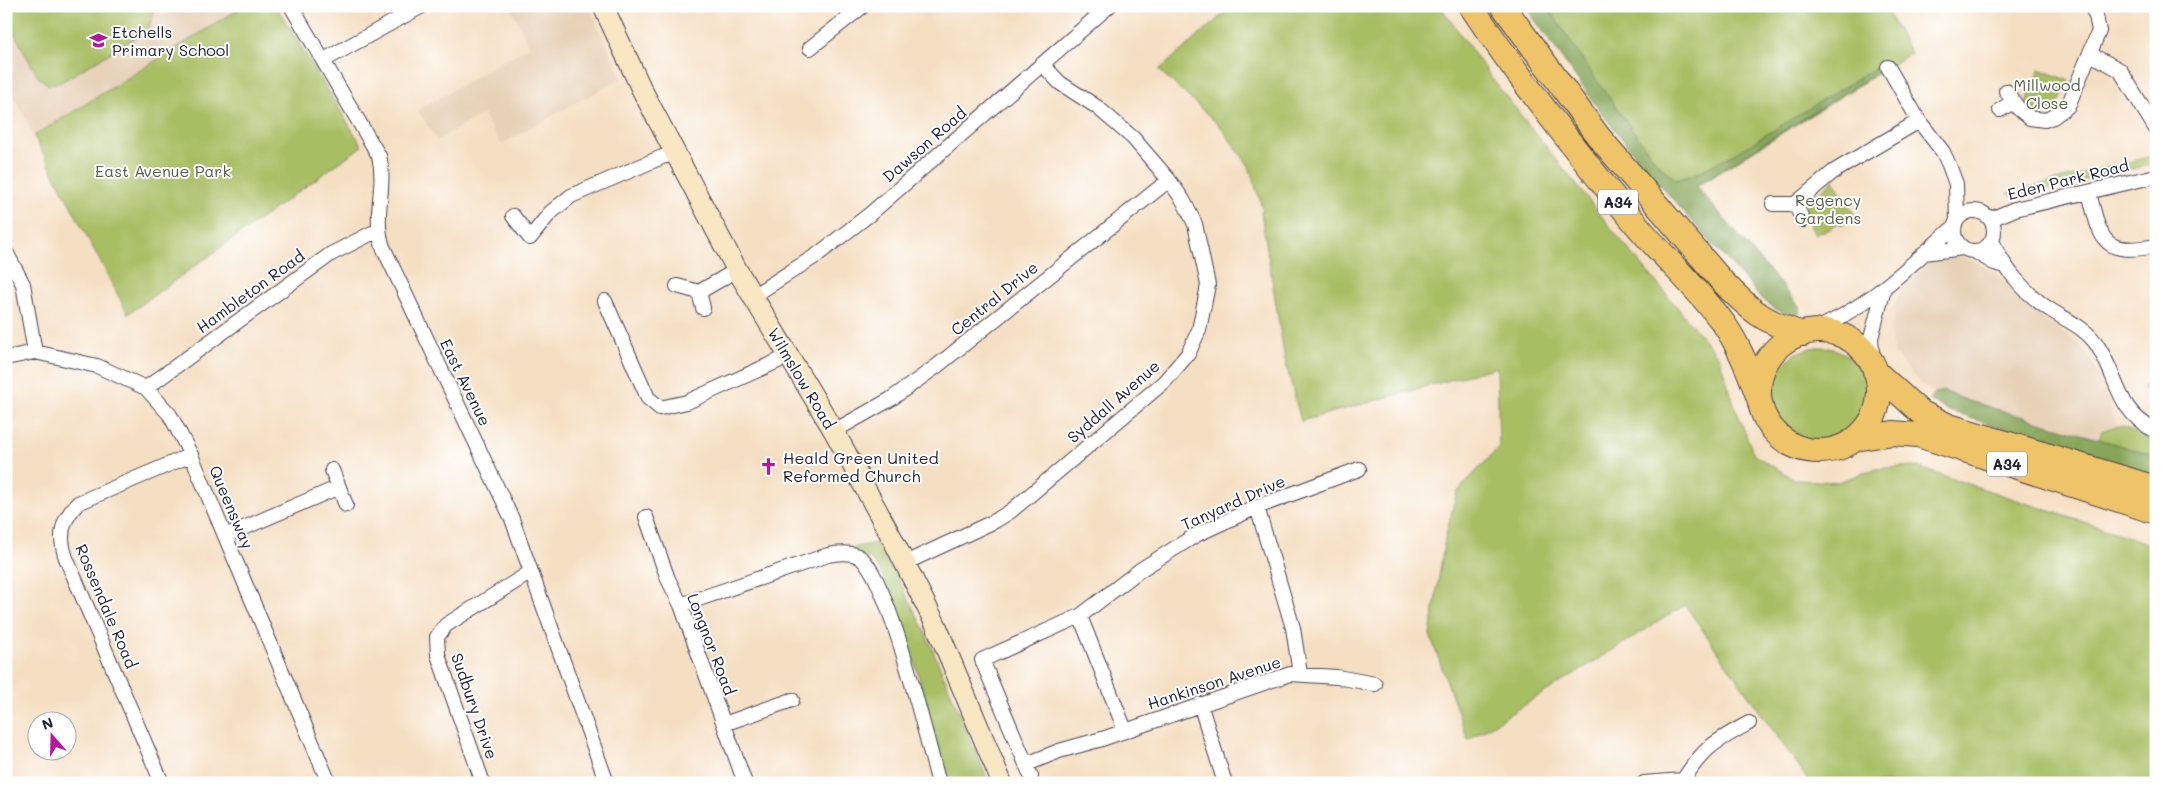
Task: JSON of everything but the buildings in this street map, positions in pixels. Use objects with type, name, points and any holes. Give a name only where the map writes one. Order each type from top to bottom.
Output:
[{"type":"highway","name":"A34","points":[[1472,6],[1516,72],[1575,150],[1724,325],[1749,370],[1766,421],[1775,433],[1797,447],[1823,451],[1845,445],[1855,439],[1870,423],[1877,404],[1879,392],[1874,368]]},
{"type":"highway","name":"A34","points":[[1503,6],[1598,136],[1721,280],[1748,307],[1765,320],[1807,333]]},
{"type":"highway","name":"A34","points":[[1759,399],[1759,384],[1767,360],[1786,341],[1807,333],[1827,332],[1847,338],[1863,351],[1874,368],[1920,412],[1949,426],[2156,488]]},
{"type":"highway","name":"A34","points":[[1855,439],[1893,433],[1918,435],[2156,512]]},
{"type":"main road","name":"Wilmslow Road","points":[[603,6],[641,88],[737,270],[834,431],[905,563],[936,625],[1002,783]]},
{"type":"street","name":"East Avenue","points":[[291,6],[379,156],[382,177],[378,207],[378,230],[392,268],[512,519],[607,783]]},
{"type":"street","points":[[324,60],[422,6]]},
{"type":"street","points":[[810,48],[864,6]]},
{"type":"street","name":"Dawson Road","points":[[753,296],[817,255],[870,214],[1109,6]]},
{"type":"street","points":[[2000,110],[2010,96],[2030,118],[2045,120],[2062,112],[2073,98],[2099,31],[2096,16],[2091,6]]},
{"type":"street","points":[[2090,54],[2120,70],[2156,129]]},
{"type":"street","name":"Syddall Avenue","points":[[905,563],[996,521],[1011,511],[1164,382],[1188,354],[1199,330],[1208,285],[1196,224],[1183,200],[1169,180],[1133,138],[1097,107],[1060,83],[1042,64]]},
{"type":"street","points":[[1888,67],[1919,121],[1943,152],[1956,184],[1975,211]]},
{"type":"street","points":[[1774,204],[1796,204],[1833,172],[1919,121]]},
{"type":"street","points":[[513,216],[530,238],[550,213],[571,196],[662,157],[676,154]]},
{"type":"street","name":"Eden Park Road","points":[[1991,220],[2015,209],[2156,176]]},
{"type":"street","name":"Central Drive","points":[[834,431],[890,399],[936,366],[1169,180]]},
{"type":"street","points":[[1956,184],[1955,239],[1968,250],[1994,263],[2006,266]]},
{"type":"street","points":[[2089,192],[2096,222],[2107,242],[2119,249],[2126,250],[2156,246]]},
{"type":"street","points":[[1796,204],[1803,220]]},
{"type":"street","points":[[1807,333],[1850,313],[1884,289],[1965,213],[1981,212],[1991,220],[1994,231],[1992,240],[1985,248],[1924,253]]},
{"type":"street","name":"Hambleton Road","points":[[146,388],[331,254],[378,230]]},
{"type":"street","points":[[1992,240],[2006,266],[2038,301],[2086,332],[2105,359],[2127,408],[2139,421],[2156,431]]},
{"type":"street","points":[[6,252],[23,284],[35,352]]},
{"type":"street","points":[[677,286],[699,292],[737,270]]},
{"type":"street","points":[[1874,368],[1871,338],[1884,289]]},
{"type":"street","points":[[699,292],[703,308]]},
{"type":"street","points":[[605,301],[648,398],[660,408],[687,402],[789,356]]},
{"type":"street","name":"Queensway","points":[[6,358],[35,352],[97,366],[146,388],[170,415],[191,454],[329,783]]},
{"type":"street","name":"Rossendale Road","points":[[162,783],[66,558],[61,532],[67,516],[78,503],[191,454]]},
{"type":"street","name":"Tanyard Drive","points":[[1029,770],[982,660],[1080,616],[1140,570],[1196,535],[1258,506],[1359,469]]},
{"type":"street","points":[[332,470],[346,505]]},
{"type":"street","points":[[225,536],[339,487]]},
{"type":"street","points":[[1258,506],[1293,628],[1300,663],[1300,674]]},
{"type":"street","name":"Longnor Road","points":[[646,517],[668,579],[682,605],[744,783]]},
{"type":"street","points":[[682,605],[828,555],[843,553],[858,556],[869,566],[893,621],[939,783]]},
{"type":"street","name":"Sudbury Drive","points":[[483,783],[438,655],[437,637],[446,625],[532,572]]},
{"type":"street","points":[[1080,616],[1125,730]]},
{"type":"street","name":"Hankinson Avenue","points":[[1029,770],[1125,730],[1290,674],[1337,677],[1375,684]]},
{"type":"street","points":[[724,724],[792,700]]},
{"type":"street","points":[[1200,704],[1225,783]]},
{"type":"street","points":[[1644,783],[1684,781],[1699,756],[1714,743],[1749,723]]},
{"type":"shaded area","name":"Etchells Primary School","points":[[6,6],[244,6],[34,136],[6,82]]},
{"type":"shaded area","points":[[510,6],[589,6],[622,78],[501,144],[483,114],[437,140],[418,110],[529,46]]},
{"type":"shaded area","points":[[1957,256],[1982,265],[1999,276],[2025,307],[2067,334],[2085,350],[2098,371],[2117,426],[2102,431],[2099,440],[1969,401],[1943,391],[1934,393],[1921,384],[1894,353],[1890,331],[1896,309],[1894,307],[1901,293],[1899,291],[1927,265],[1943,257]]},
{"type":"green space","points":[[6,6],[152,6],[154,13],[148,30],[61,82],[49,85],[38,77],[6,18]]},
{"type":"green space","name":"East Avenue Park","points":[[244,6],[276,6],[362,146],[128,314],[34,136]]},
{"type":"green space","points":[[1227,6],[1440,6],[1496,84],[1619,238],[1719,357],[1735,407],[1754,455],[1796,480],[1838,482],[1876,469],[1914,466],[2156,546],[2156,783],[1810,783],[1685,605],[1468,740],[1430,635],[1445,538],[1457,492],[1499,447],[1497,367],[1301,421],[1285,360],[1261,212],[1263,210],[1249,166],[1220,126],[1159,70],[1229,9]]},
{"type":"green space","points":[[1525,6],[1547,6],[1597,81],[1657,163],[1676,180],[1693,175],[1736,153],[1875,68],[1879,71],[1696,186],[1800,307],[1800,313],[1790,316],[1773,308],[1760,297],[1650,174],[1603,115]]},
{"type":"green space","points":[[1535,6],[1884,6],[1911,53],[1679,197]]},
{"type":"green space","name":"Millwood Close","points":[[2040,69],[2069,81],[2057,107],[2044,112],[2033,110],[2025,105]]},
{"type":"green space","points":[[2156,155],[2156,161],[2149,165],[2015,197],[2008,193]]},
{"type":"green space","name":"Regency Gardens","points":[[1833,180],[1856,217],[1846,221],[1843,225],[1838,223],[1824,232],[1815,234],[1808,222],[1805,207]]},
{"type":"green space","points":[[1820,347],[1838,351],[1853,361],[1863,376],[1867,394],[1863,412],[1853,427],[1838,437],[1820,441],[1802,437],[1787,427],[1777,412],[1773,394],[1777,376],[1787,361],[1802,351]]},
{"type":"green space","points":[[2156,382],[2156,405],[2143,387]]},
{"type":"green space","points":[[1943,391],[1969,401],[2156,456],[2156,478],[1949,411],[1930,400],[1934,393]]},
{"type":"green space","points":[[2121,426],[2156,443],[2156,456],[2099,440],[2102,431]]},
{"type":"green space","points":[[880,542],[926,634],[989,783],[949,783],[915,664],[893,598],[882,574],[871,560],[847,549]]},
{"type":"place","name":"Etchells Primary School","points":[[98,40]]},
{"type":"place","name":"Heald Green United Reformed Church","points":[[769,466]]}]
